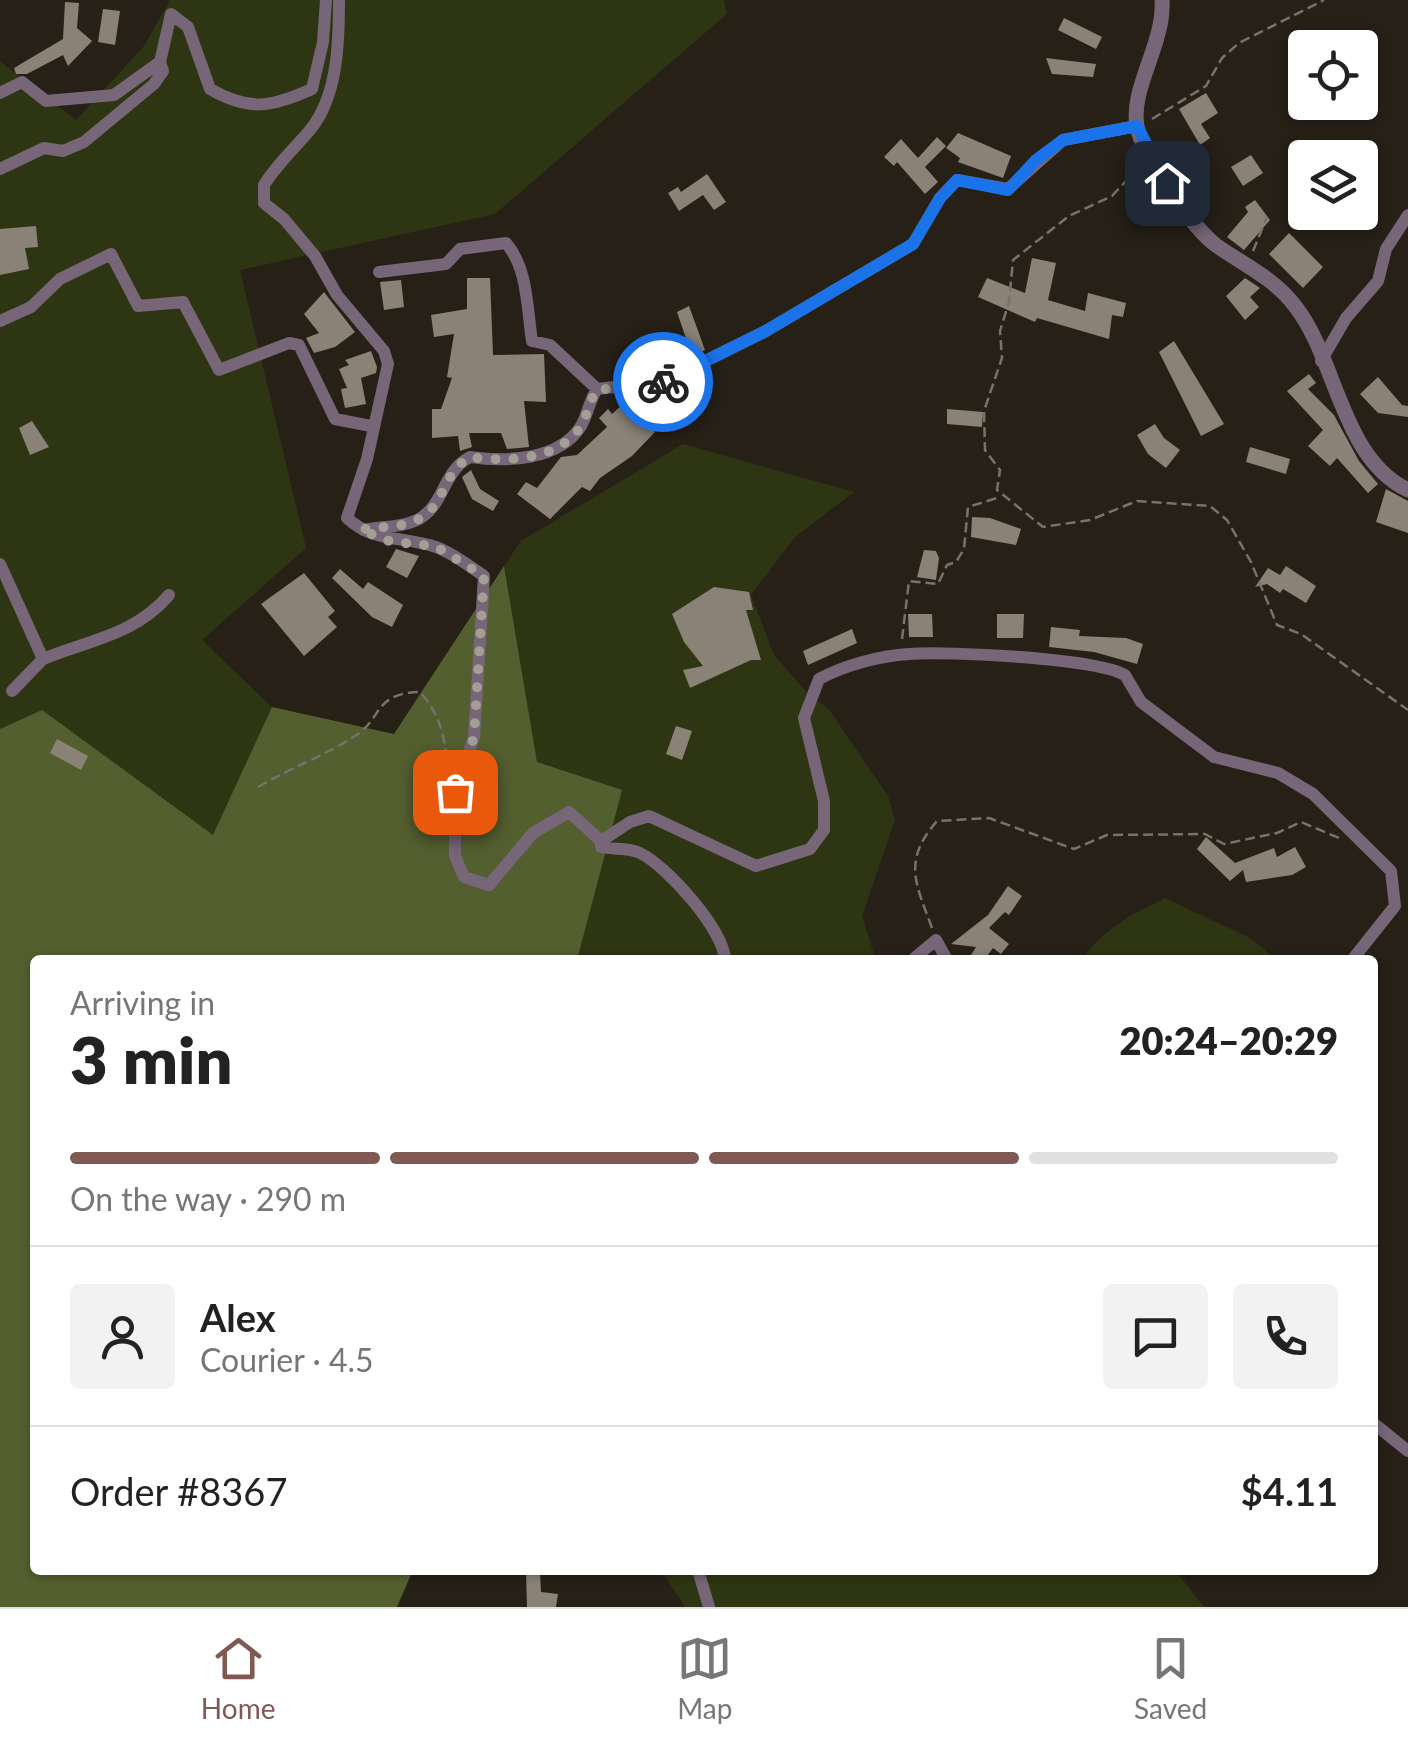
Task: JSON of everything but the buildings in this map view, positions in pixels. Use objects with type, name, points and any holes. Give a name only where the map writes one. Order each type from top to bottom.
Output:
[{"type":"street","points":[[0,169],[44,148],[62,151],[84,142],[154,84],[163,71],[160,62],[171,14],[188,27],[210,89],[228,100],[272,107],[312,89],[323,42],[326,0]]},
{"type":"street","points":[[338,0],[334,74],[326,96],[313,128],[264,185],[264,203],[284,218],[315,256],[337,295],[384,351],[388,364],[366,460],[347,518],[360,530],[392,542],[435,546],[484,576],[474,737],[455,792],[455,856],[464,877],[489,885],[533,832],[570,812],[602,840],[602,847],[634,850],[660,863],[724,943],[725,955]]},
{"type":"street","points":[[1162,0],[1161,31],[1144,80],[1137,126],[1150,154],[1201,232],[1297,308],[1360,441],[1387,480],[1408,490]]},
{"type":"street","points":[[0,93],[22,82],[46,101],[114,95],[160,62]]},
{"type":"street","points":[[597,390],[666,381],[778,324],[913,244],[940,198],[957,180],[1008,190],[1036,160],[1063,140],[1137,126]]},
{"type":"street","points":[[1321,361],[1346,318],[1378,281],[1386,249],[1408,215]]},
{"type":"street","points":[[379,272],[446,264],[460,249],[506,243],[516,255],[522,273],[532,341],[550,345],[597,390]]},
{"type":"street","points":[[0,321],[32,307],[60,279],[111,254],[138,306],[183,302],[219,370],[290,344],[300,345],[335,419],[371,426]]},
{"type":"street","points":[[360,530],[406,525],[422,518],[438,503],[446,477],[470,457],[506,462],[567,442],[584,422],[597,390]]},
{"type":"street","points":[[0,564],[43,659]]},
{"type":"street","points":[[12,691],[43,659],[124,632],[151,616],[169,596]]},
{"type":"street","points":[[602,840],[630,822],[650,816],[756,866],[810,849],[824,830],[824,801],[804,718],[819,678],[846,665],[908,654],[1113,668],[1125,675],[1141,702],[1170,728],[1214,757],[1278,773],[1313,794],[1391,872],[1395,906],[1356,955]]},
{"type":"street","points":[[918,955],[936,940],[944,955]]},
{"type":"street","points":[[1378,1427],[1408,1451]]},
{"type":"street","points":[[699,1575],[709,1607]]},
{"type":"path","points":[[1137,126],[1206,86],[1222,58],[1239,42],[1324,0]]},
{"type":"path","points":[[1000,496],[1000,470],[985,450],[984,411],[1002,358],[1000,331],[1010,302],[1013,260],[1069,216],[1112,196],[1150,154]]},
{"type":"path","points":[[1247,266],[1267,217]]},
{"type":"path","points":[[908,654],[900,634],[909,581],[938,584],[947,565],[956,562],[964,548],[968,508],[1000,496],[1019,505],[1043,527],[1090,520],[1137,501],[1210,506],[1227,520],[1252,562],[1277,625],[1301,634],[1408,710]]},
{"type":"path","points":[[258,787],[356,736],[382,704],[405,692],[420,692],[434,706],[445,736],[455,792]]},
{"type":"path","points":[[936,940],[913,866],[920,840],[937,822],[988,818],[1074,849],[1106,835],[1204,834],[1224,844],[1277,833],[1301,822],[1368,849]]},
{"type":"green space","points":[[170,0],[724,0],[727,14],[495,214],[240,270],[306,548],[202,640],[272,707],[213,836],[42,711],[0,729],[0,61],[76,120],[144,46]]},
{"type":"green space","points":[[683,444],[854,492],[795,537],[751,595],[774,655],[810,696],[828,708],[888,796],[895,820],[862,916],[874,955],[578,955],[621,791],[537,763],[504,566],[521,541]]},
{"type":"green space","points":[[504,566],[537,762],[622,790],[578,955],[30,955],[30,1575],[411,1575],[397,1607],[0,1607],[0,729],[42,710],[213,835],[272,707],[394,734]]},
{"type":"green space","points":[[1165,898],[1252,939],[1270,955],[1086,955],[1130,916]]},
{"type":"green space","points":[[664,1575],[1179,1575],[1204,1607],[685,1607]]},
{"type":"way so far","points":[[455,792],[474,737],[484,576],[435,546],[392,542],[360,530],[406,525],[422,518],[438,503],[446,477],[470,457],[506,462],[567,442],[584,422],[589,401],[597,390],[663,382]]},
{"type":"route","points":[[663,382],[764,332],[913,244],[940,198],[957,180],[964,178],[1008,190],[1036,160],[1063,140],[1137,126],[1167,183]]}]
